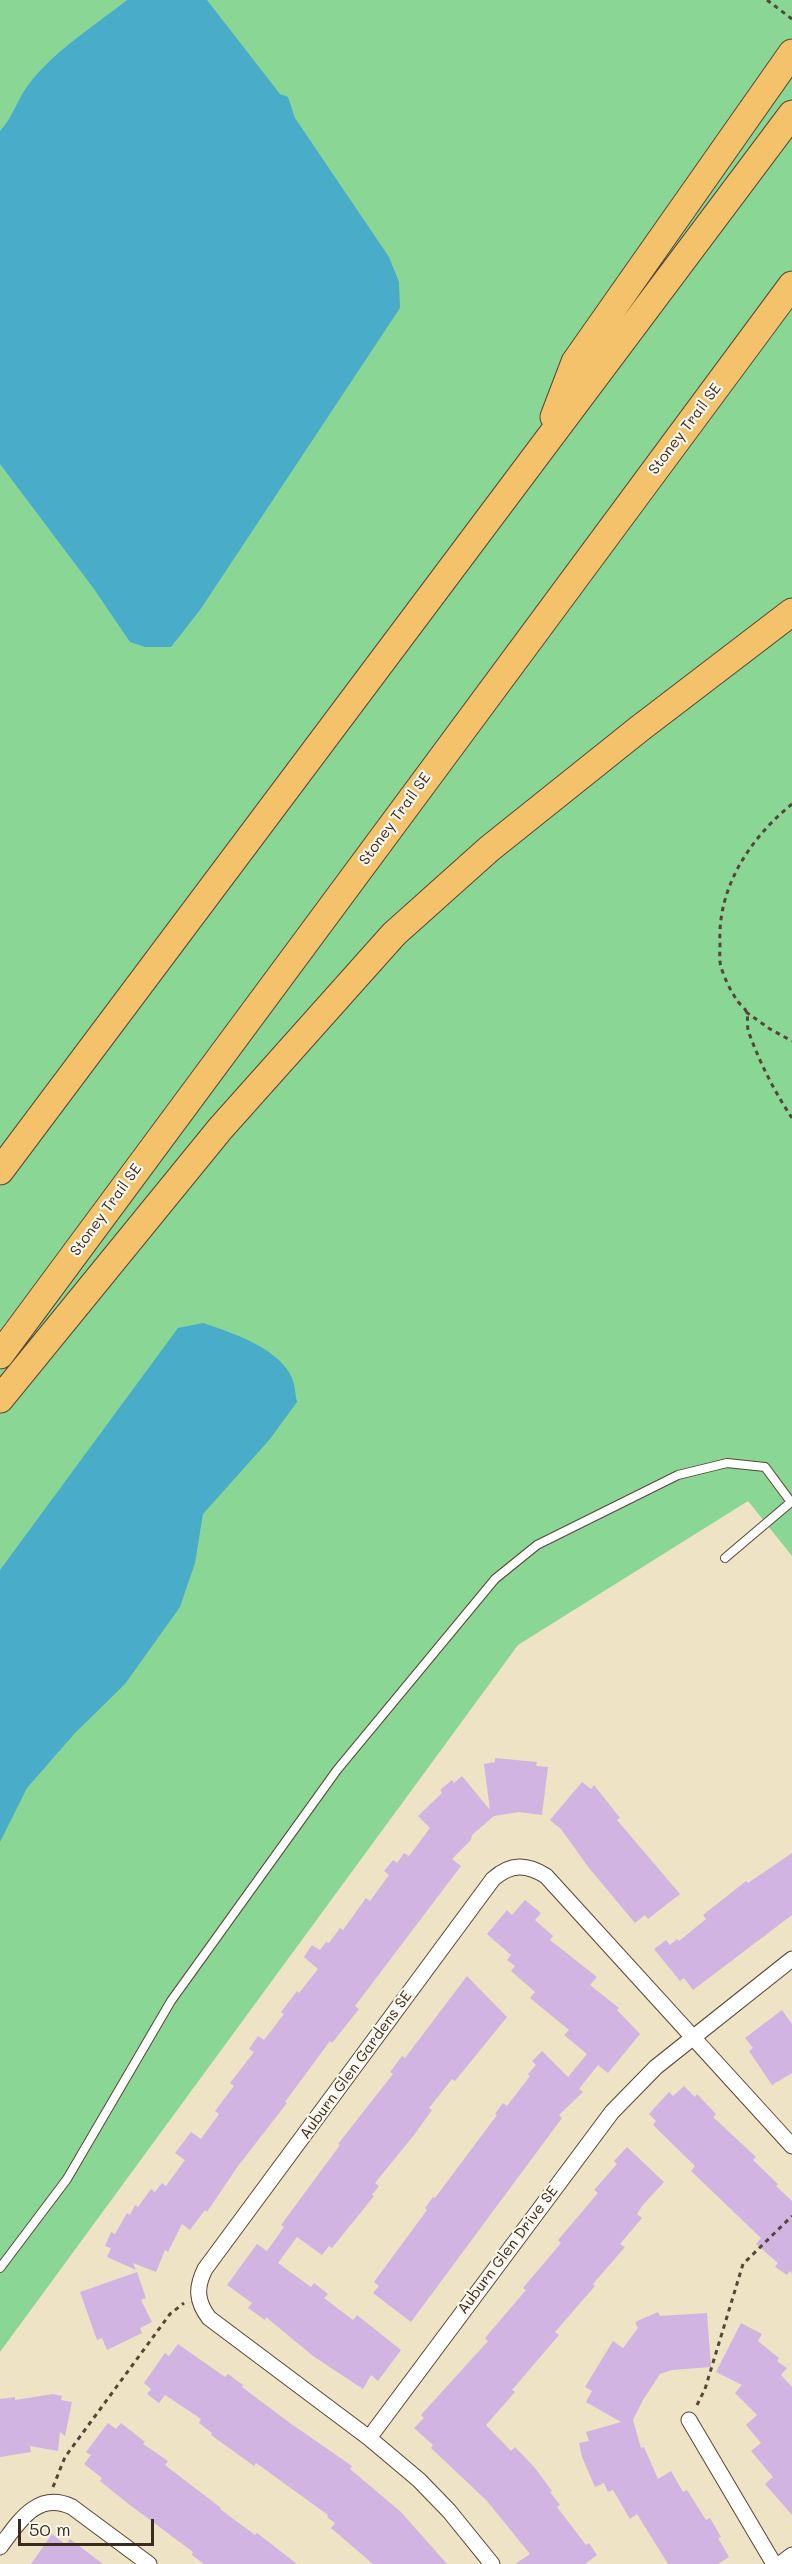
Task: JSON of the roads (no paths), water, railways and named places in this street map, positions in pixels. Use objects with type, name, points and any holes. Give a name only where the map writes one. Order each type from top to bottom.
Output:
[{"type":"highway","points":[[545,443],[574,362],[792,53]]},
{"type":"highway","points":[[0,1171],[792,114]]},
{"type":"highway","name":"Stoney Trail SE","points":[[0,1355],[792,285]]},
{"type":"highway","points":[[0,1399],[220,1129],[394,934],[489,849],[639,729],[792,612]]},
{"type":"street","name":"Auburn Glen Gardens SE","points":[[369,2438],[209,2318],[202,2308],[198,2293],[205,2269],[486,1888],[501,1872],[512,1867],[524,1866],[546,1876],[792,2146]]},
{"type":"street","name":"Auburn Glen Drive SE","points":[[369,2438],[612,2112],[656,2067],[792,1959]]},
{"type":"street","points":[[689,2420],[774,2564]]},
{"type":"street","points":[[369,2438],[419,2480],[449,2511],[492,2564]]},
{"type":"street","points":[[0,2547],[27,2511],[46,2502],[57,2502],[72,2507],[149,2564]]},
{"type":"street","points":[[780,2564],[792,2555]]},
{"type":"lane","points":[[0,2268],[66,2179],[171,2001],[337,1770],[495,1579],[537,1545],[678,1475],[727,1463],[765,1467],[791,1502],[724,1558]]},
{"type":"water","points":[[127,0],[207,0],[280,94],[288,97],[295,118],[389,257],[399,282],[400,308],[200,610],[171,647],[145,647],[130,642],[94,589],[0,464],[0,131],[25,90],[50,60]]},
{"type":"water","points":[[203,1323],[251,1342],[274,1356],[292,1377],[297,1402],[270,1439],[203,1514],[195,1563],[180,1607],[125,1684],[75,1733],[27,1788],[0,1842],[0,1570],[178,1328]]}]
